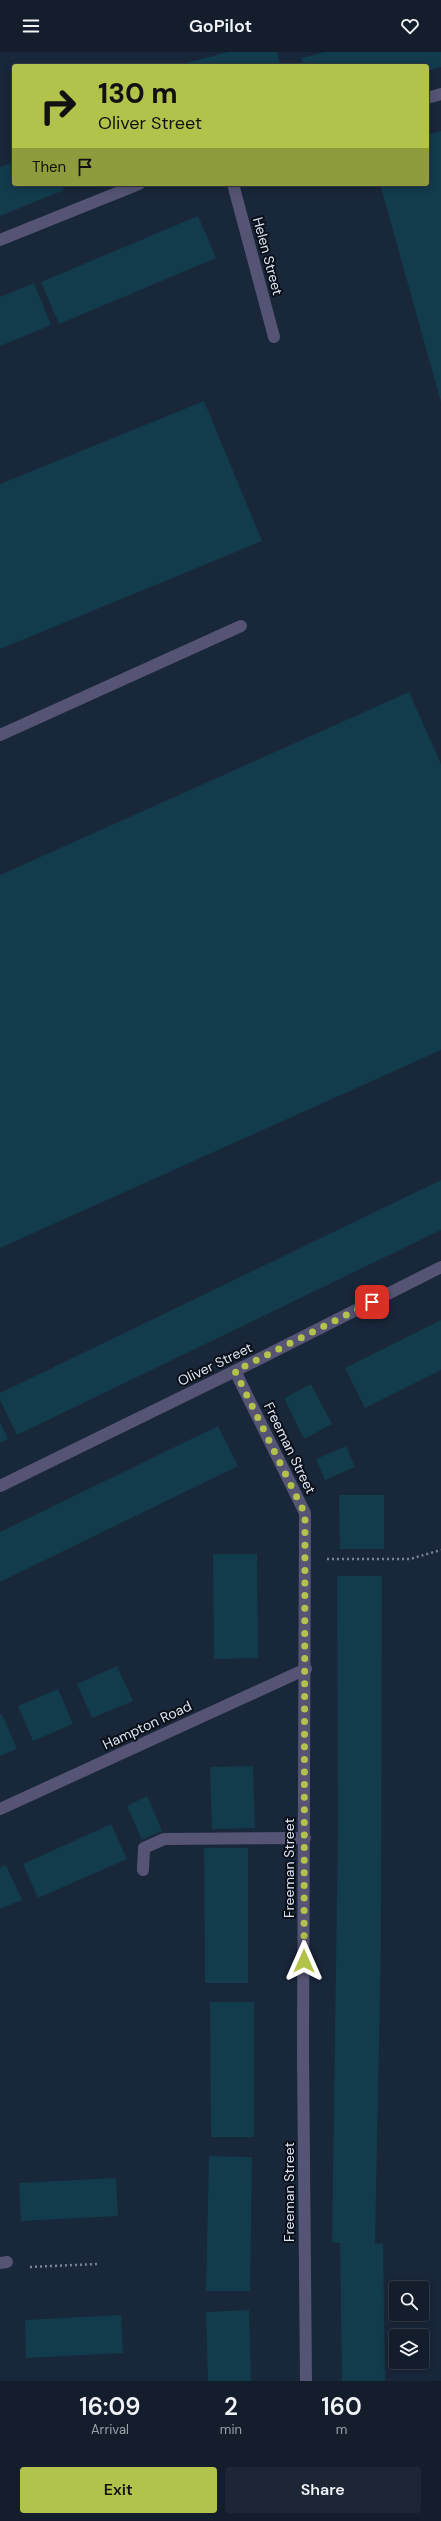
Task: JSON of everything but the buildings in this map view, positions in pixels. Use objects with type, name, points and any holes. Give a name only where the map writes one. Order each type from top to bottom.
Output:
[{"type":"street","points":[[429,97],[441,94]]},
{"type":"street","points":[[0,240],[134,186]]},
{"type":"street","name":"Helen Street","points":[[234,186],[274,337]]},
{"type":"street","points":[[0,735],[241,626]]},
{"type":"street","name":"Oliver Street","points":[[0,1486],[235,1371],[441,1266]]},
{"type":"street","name":"Freeman Street","points":[[235,1371],[305,1514],[306,2381]]},
{"type":"street","name":"Hampton Road","points":[[0,1808],[306,1669]]},
{"type":"street","points":[[144,1870],[144,1848],[164,1839],[305,1838]]},
{"type":"path","points":[[305,1559],[410,1559],[441,1550]]},
{"type":"path","points":[[4,2262],[21,2267],[97,2264]]},
{"type":"route","points":[[304,1961],[306,1669],[305,1514],[235,1371],[372,1302]]}]
